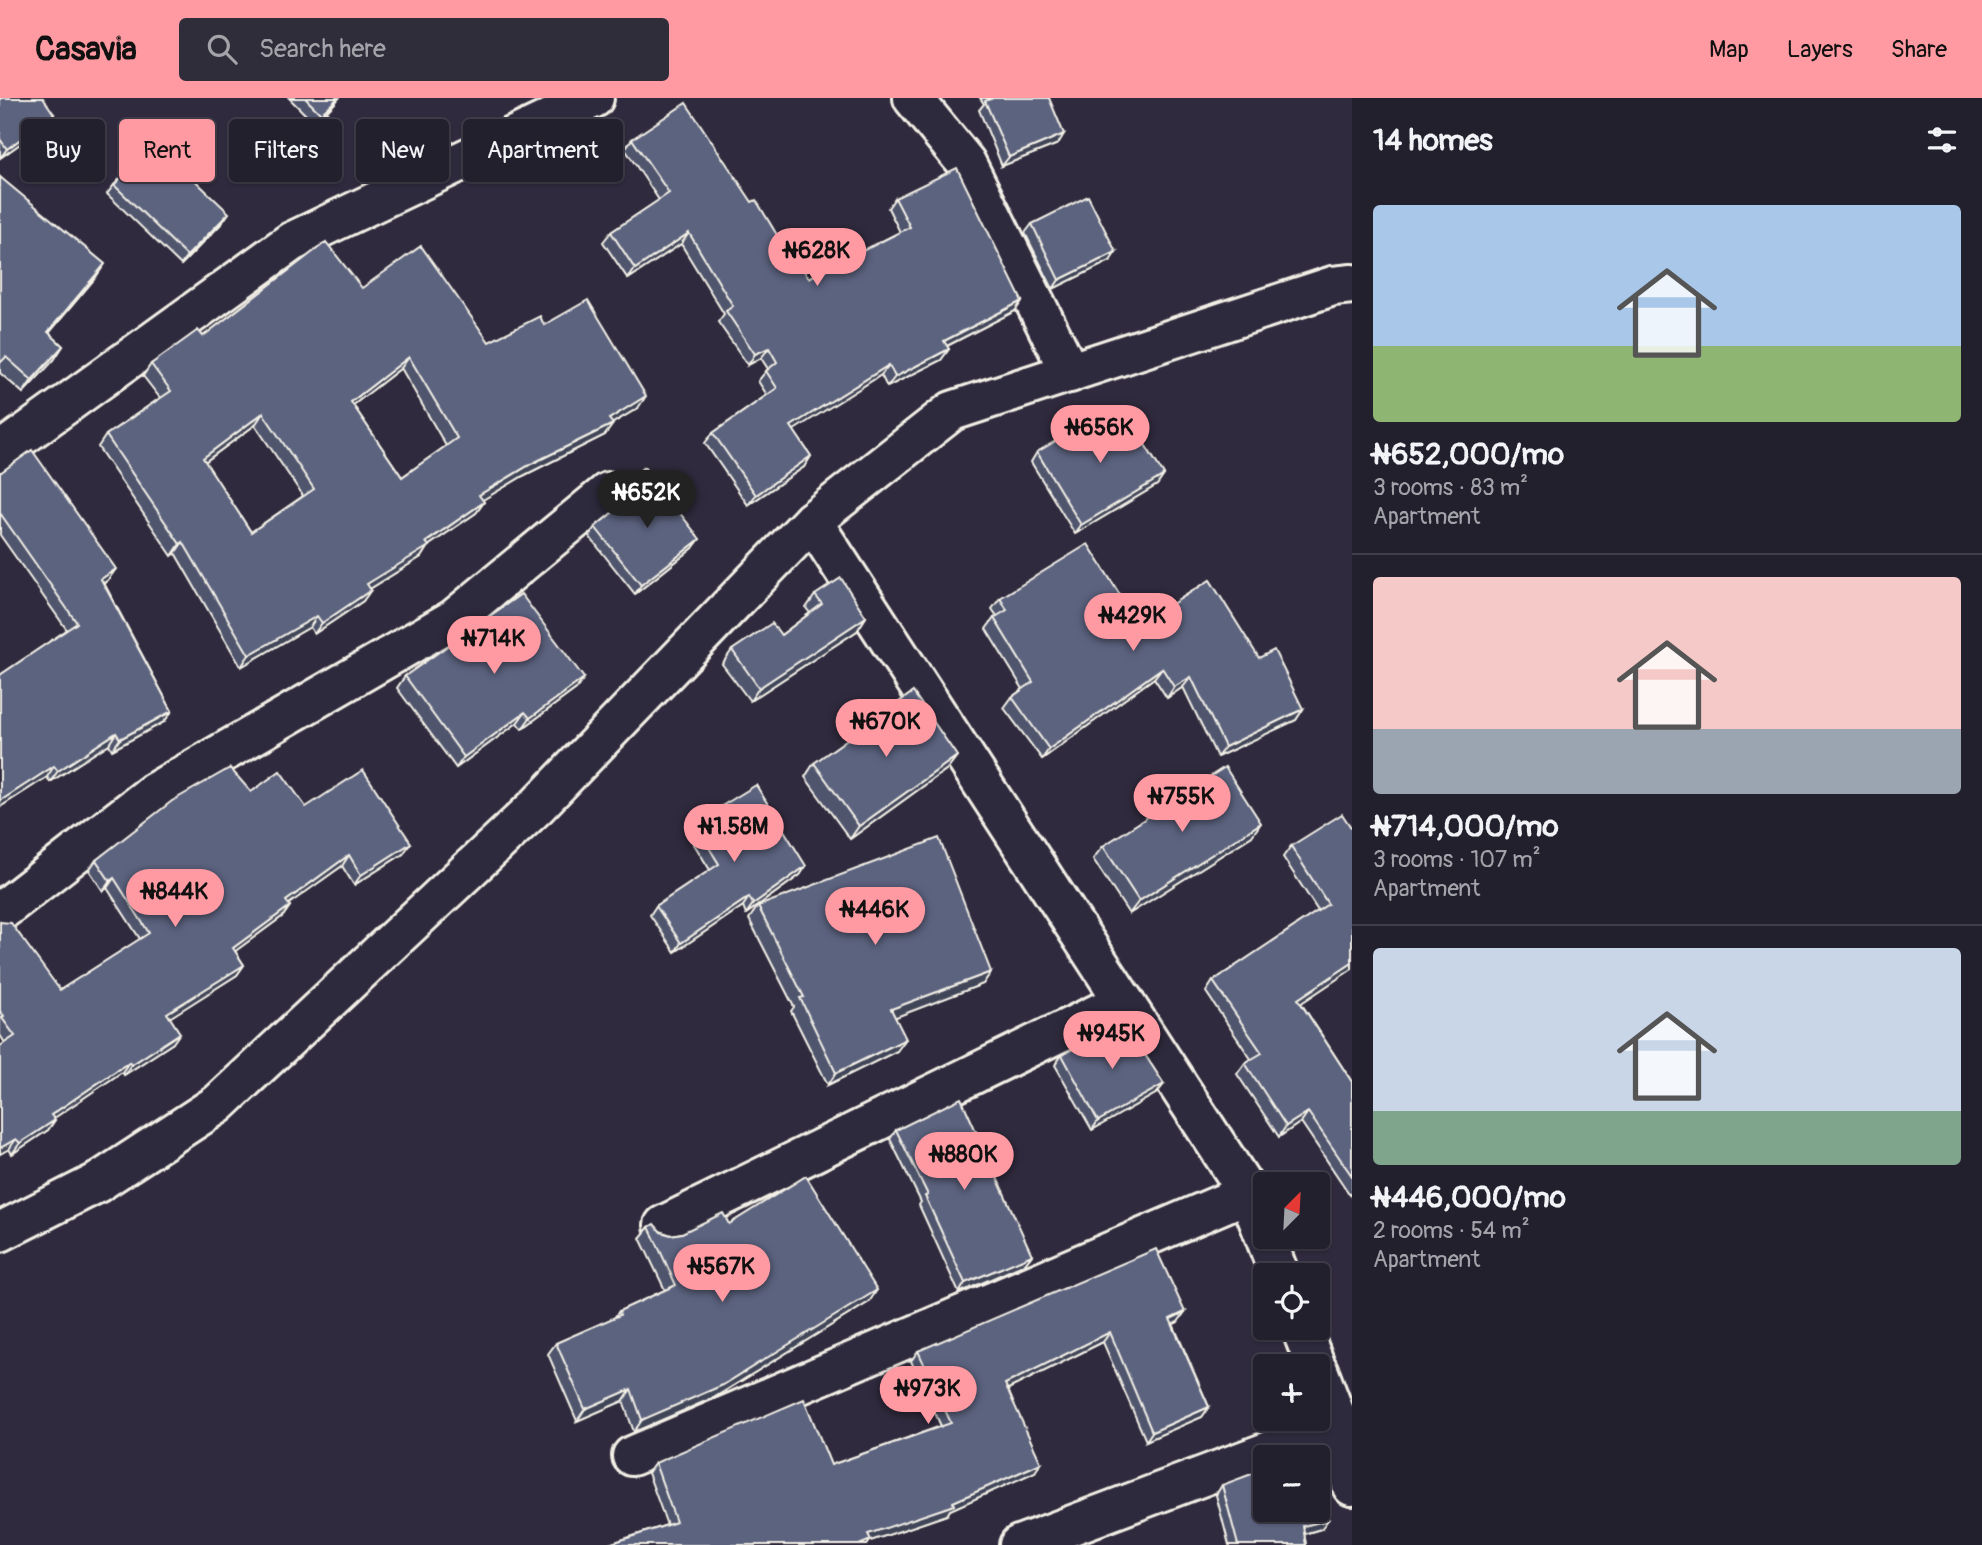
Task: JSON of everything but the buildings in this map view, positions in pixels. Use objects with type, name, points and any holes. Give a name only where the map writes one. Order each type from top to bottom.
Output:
[{"type":"street","points":[[0,452],[291,242],[594,98]]},
{"type":"street","points":[[913,98],[966,163],[1070,373]]},
{"type":"street","points":[[0,1232],[97,1183],[218,1104],[537,806],[812,521],[952,411],[1333,286],[1352,284]]},
{"type":"street","points":[[0,912],[153,793],[454,619],[608,492]]},
{"type":"street","points":[[812,521],[1248,1193],[1275,1263]]},
{"type":"street","points":[[664,1225],[1124,1002]]},
{"type":"street","points":[[632,1456],[1248,1193]]},
{"type":"street","points":[[1330,1401],[1339,1424],[1352,1486]]},
{"type":"street","points":[[1019,1545],[1339,1424]]}]
